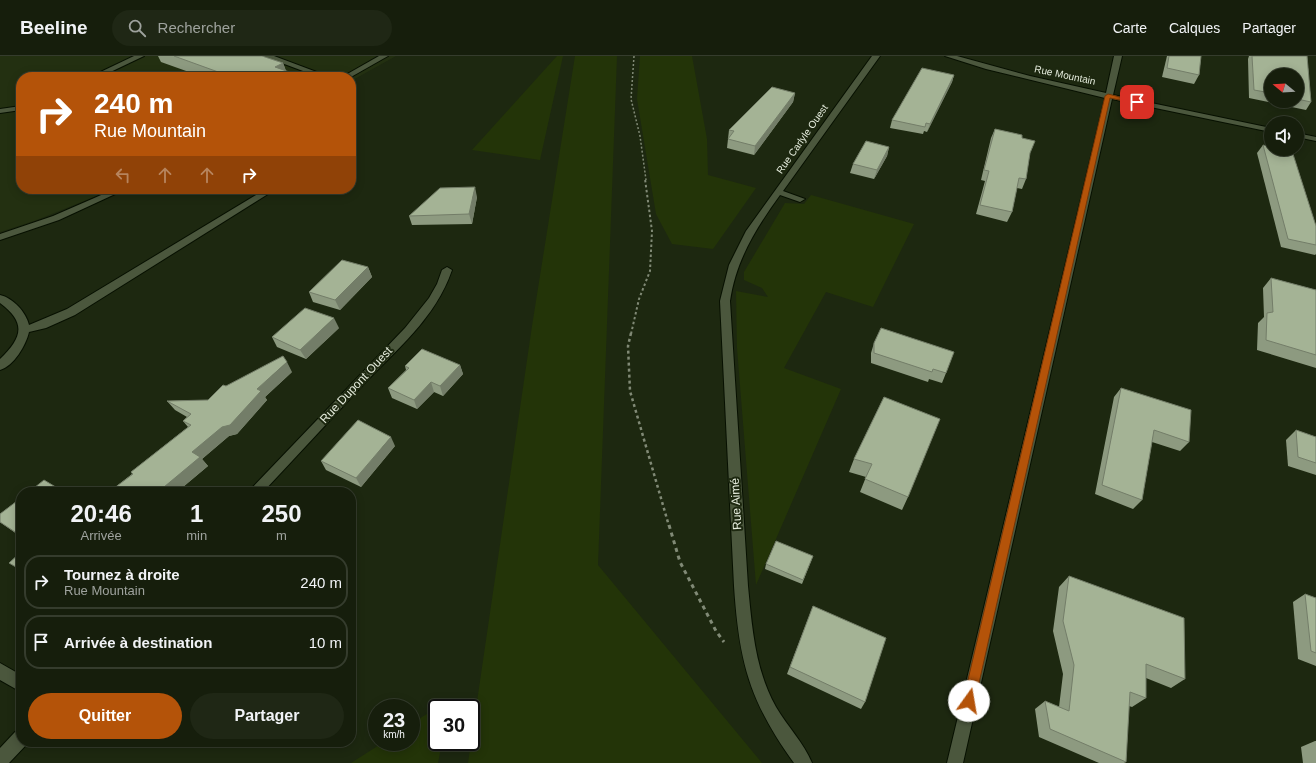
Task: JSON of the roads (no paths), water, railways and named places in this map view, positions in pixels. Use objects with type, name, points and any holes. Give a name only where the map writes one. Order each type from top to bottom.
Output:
[{"type":"street","points":[[105,72],[140,56]]},
{"type":"street","points":[[267,56],[312,72]]},
{"type":"street","points":[[355,72],[384,56]]},
{"type":"street","name":"Rue Carlyle Ouest","points":[[748,236],[876,56]]},
{"type":"street","name":"Rue Mountain","points":[[949,56],[1005,73],[1264,129]]},
{"type":"street","points":[[954,763],[1118,56]]},
{"type":"street","points":[[0,111],[16,109]]},
{"type":"street","points":[[1304,136],[1316,139]]},
{"type":"street","points":[[778,192],[800,199]]},
{"type":"street","points":[[0,237],[56,218],[111,194]]},
{"type":"street","points":[[24,330],[42,325],[71,312],[264,194]]},
{"type":"street","name":"Rue Aimé","points":[[748,236],[729,276],[725,301],[745,622],[751,662],[761,693],[771,716],[804,763]]},
{"type":"street","name":"Rue Dupont Ouest","points":[[260,487],[412,325],[443,284],[446,270]]},
{"type":"street","points":[[0,298],[18,311],[23,319],[24,330],[21,345],[0,366]]},
{"type":"street","points":[[0,671],[16,681]]},
{"type":"street","points":[[0,760],[16,743]]}]
